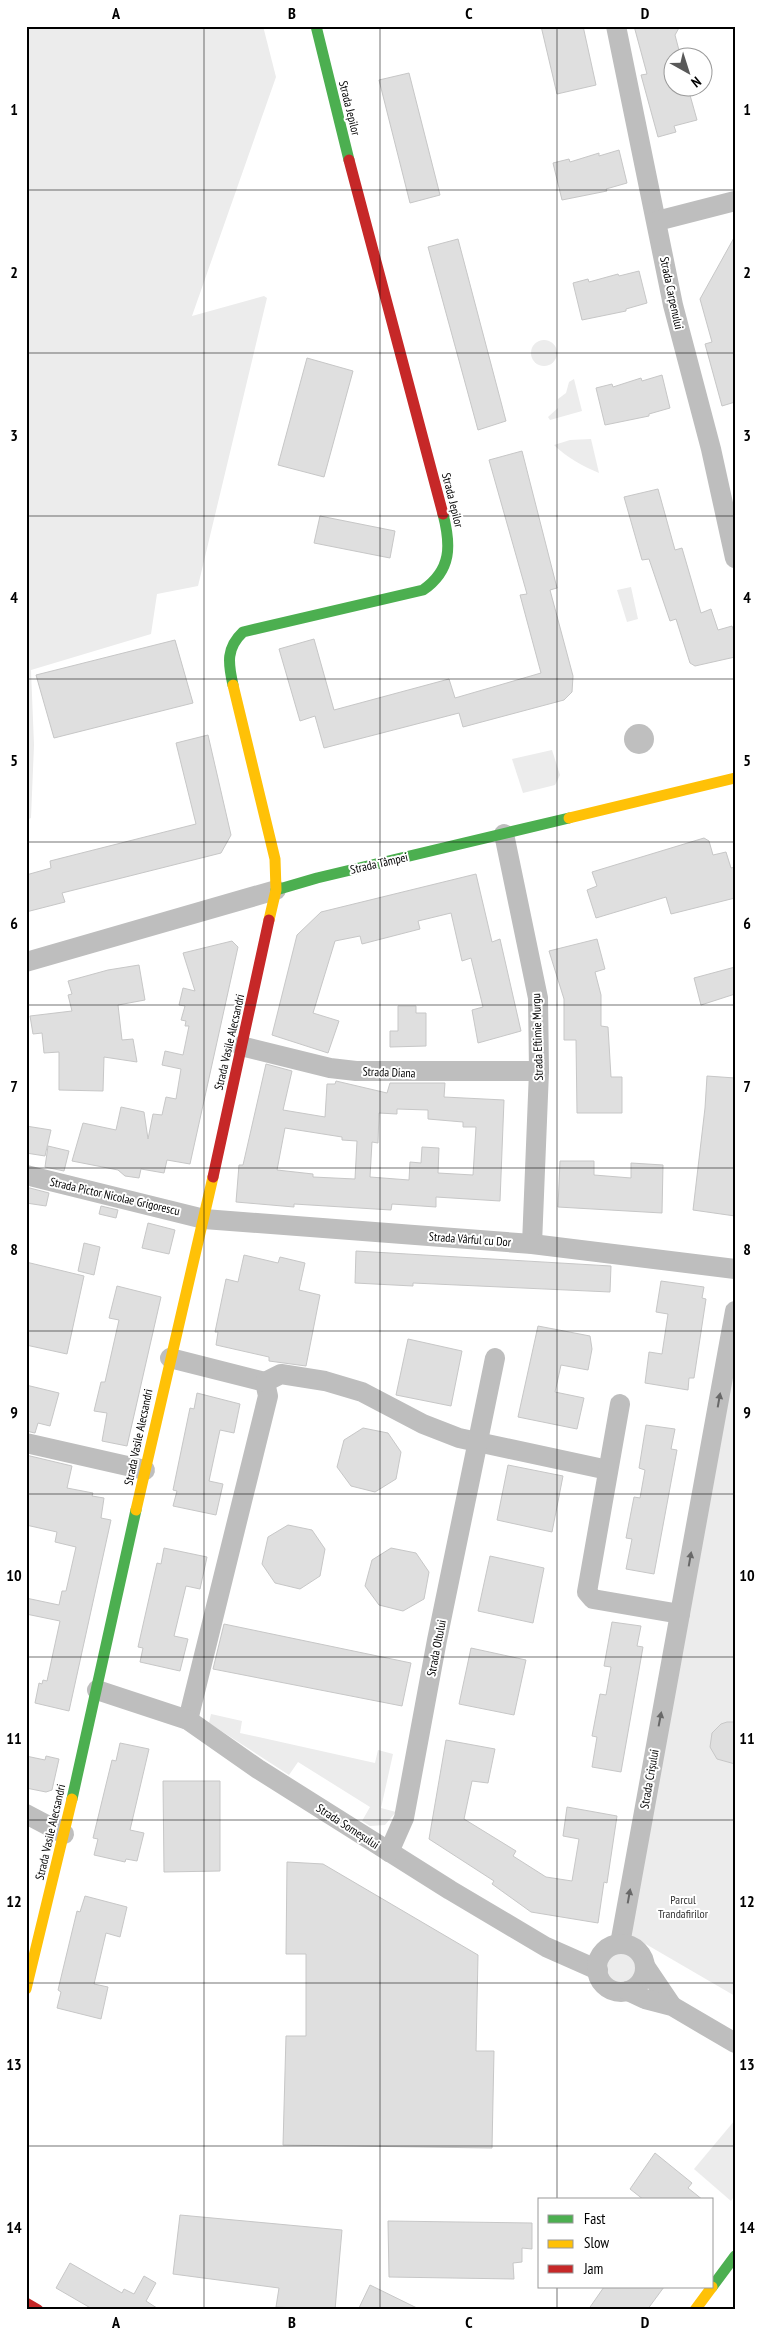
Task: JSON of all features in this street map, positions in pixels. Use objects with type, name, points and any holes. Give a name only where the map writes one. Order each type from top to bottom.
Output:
[{"type":"street","name":"Strada Jepilor","points":[[276,890],[275,859],[229,666],[228,651],[234,640],[243,632],[423,590],[435,583],[443,573],[447,561],[447,531],[345,144],[316,26]]},
{"type":"street","name":"Strada Carpenului","points":[[616,26],[673,305],[727,480],[735,558]]},
{"type":"street","points":[[657,221],[735,201]]},
{"type":"street","name":"Strada Tâmpei","points":[[26,962],[317,878],[735,778]]},
{"type":"street","name":"Strada Eftimie Murgu","points":[[504,834],[538,998],[539,1072],[532,1244]]},
{"type":"street","name":"Strada Vasile Alecsandri","points":[[26,1989],[97,1690],[170,1358],[204,1219],[276,890]]},
{"type":"street","name":"Strada Diana","points":[[241,1046],[330,1068],[356,1071],[539,1072]]},
{"type":"street","name":"Strada Pictor Nicolae Grigorescu","points":[[26,1175],[204,1219]]},
{"type":"street","name":"Strada Vârful cu Dor","points":[[204,1219],[532,1244],[735,1269]]},
{"type":"street","name":"Strada Crișului","points":[[620,1944],[735,1311]]},
{"type":"street","points":[[170,1358],[265,1382],[281,1374],[325,1381],[362,1392],[423,1424],[459,1438],[608,1470]]},
{"type":"street","name":"Strada Oltului","points":[[389,1852],[404,1818],[495,1358]]},
{"type":"street","points":[[188,1720],[268,1396],[265,1382]]},
{"type":"street","points":[[620,1404],[587,1587],[588,1595],[593,1599],[680,1614]]},
{"type":"street","points":[[26,1443],[145,1470]]},
{"type":"street","name":"Strada Someșului","points":[[97,1690],[188,1720],[258,1769],[389,1852],[546,1947],[598,1970],[605,1985],[616,1991],[628,1991],[672,2006],[735,2043]]},
{"type":"street","points":[[26,1814],[64,1834]]},
{"type":"street","points":[[598,1970],[598,1963],[606,1950],[620,1944]]},
{"type":"street","name":"Strada Someșului","points":[[620,1944],[634,1948],[644,1959],[645,1966],[672,2006]]},
{"type":"street","points":[[628,1991],[642,1980],[645,1966]]},
{"type":"street","points":[[714,2284],[735,2256]]},
{"type":"street","points":[[695,2310],[711,2288]]},
{"type":"street","points":[[26,2303],[38,2310]]},
{"type":"green space","points":[[26,26],[263,26],[276,77],[192,316],[264,296],[267,298],[198,586],[157,594],[151,634],[31,670],[34,745],[31,818],[26,820]]},
{"type":"green space","points":[[544,340],[553,344],[557,353],[553,362],[544,366],[535,362],[531,353],[535,344]]},
{"type":"green space","points":[[574,379],[582,411],[550,420],[548,417],[558,408],[558,399],[566,393],[569,382]]},
{"type":"green space","points":[[591,439],[599,473],[575,461],[554,445],[570,440]]},
{"type":"green space","points":[[631,587],[638,619],[627,622],[617,590]]},
{"type":"green space","points":[[552,750],[560,775],[555,785],[523,793],[512,759]]},
{"type":"green space","name":"Parcul Trandafirilor","points":[[735,1335],[735,1996],[625,1932]]},
{"type":"green space","points":[[211,1714],[242,1721],[240,1733],[375,1763],[378,1750],[393,1754],[381,1808],[396,1812],[385,1825],[370,1826],[362,1821],[370,1807],[298,1762],[289,1775],[209,1723]]},
{"type":"green space","points":[[621,1951],[628,1952],[633,1956],[637,1961],[637,1975],[633,1980],[628,1984],[621,1985],[614,1984],[609,1980],[605,1975],[604,1968],[605,1961],[609,1956],[614,1952]]},
{"type":"green space","points":[[735,2120],[735,2195],[731,2201],[694,2169]]},
{"type":"shaded area","points":[[639,724],[645,725],[653,733],[653,745],[645,753],[639,754],[633,753],[625,745],[624,739],[625,733],[633,725]]},
{"type":"building","points":[[541,26],[583,26],[596,85],[557,94]]},
{"type":"building","points":[[634,26],[680,26],[675,35],[678,48],[664,48],[664,98],[691,98],[697,120],[674,126],[676,132],[658,137],[641,75],[647,74]]},
{"type":"building","points":[[409,73],[440,195],[410,203],[379,80]]},
{"type":"building","points":[[619,150],[627,183],[606,189],[607,191],[562,200],[553,163],[569,159],[570,162],[599,153],[599,156]]},
{"type":"building","points":[[735,236],[735,402],[722,406],[705,344],[712,342],[700,299]]},
{"type":"building","points":[[458,239],[506,421],[478,430],[428,247]]},
{"type":"building","points":[[639,271],[647,303],[626,309],[626,311],[582,320],[573,283],[588,279],[589,282],[618,274],[619,276]]},
{"type":"building","points":[[307,358],[353,371],[324,477],[278,465]]},
{"type":"building","points":[[662,375],[670,408],[649,414],[649,416],[605,425],[596,388],[612,384],[613,387],[641,378],[642,381]]},
{"type":"building","points":[[522,451],[557,588],[550,590],[573,676],[572,692],[564,700],[463,727],[459,713],[324,748],[315,716],[300,721],[279,649],[314,639],[334,710],[449,679],[455,698],[541,673],[520,595],[527,594],[489,460]]},
{"type":"building","points":[[658,489],[675,550],[682,548],[701,613],[711,609],[718,630],[732,626],[735,635],[735,657],[695,666],[690,663],[676,619],[670,621],[649,559],[642,560],[624,497]]},
{"type":"building","points":[[320,516],[395,531],[390,558],[314,543]]},
{"type":"building","points":[[175,640],[193,703],[54,738],[36,675]]},
{"type":"building","points":[[208,735],[231,835],[221,853],[62,893],[65,902],[26,912],[26,875],[51,868],[50,861],[196,824],[176,743]]},
{"type":"building","points":[[704,838],[709,841],[713,855],[726,852],[731,868],[735,867],[735,898],[671,914],[666,897],[596,918],[587,890],[597,886],[592,872]]},
{"type":"building","points":[[476,874],[492,942],[500,939],[521,1031],[478,1043],[472,1010],[483,1007],[471,958],[462,961],[451,913],[418,921],[420,929],[362,944],[360,936],[335,941],[313,1013],[339,1021],[328,1053],[272,1035],[297,935],[321,912]]},
{"type":"building","points":[[597,939],[605,969],[595,972],[601,995],[601,1026],[608,1027],[611,1077],[622,1077],[622,1113],[577,1113],[576,1040],[564,1040],[564,999],[549,951]]},
{"type":"building","points":[[232,941],[238,947],[190,1164],[167,1160],[164,1173],[141,1169],[139,1178],[125,1176],[118,1170],[72,1161],[83,1123],[116,1130],[121,1107],[144,1112],[148,1139],[153,1114],[162,1115],[166,1097],[176,1099],[181,1069],[162,1065],[165,1051],[183,1055],[189,1026],[185,1026],[186,1021],[181,1020],[185,1006],[179,1005],[183,988],[195,991],[183,953]]},
{"type":"building","points":[[139,965],[145,1000],[118,1005],[122,1040],[133,1039],[137,1062],[104,1057],[103,1091],[59,1090],[59,1052],[44,1053],[42,1033],[33,1034],[30,1016],[72,1011],[68,995],[72,994],[68,981],[108,970]]},
{"type":"building","points":[[735,967],[735,994],[701,1005],[694,978]]},
{"type":"building","points":[[398,1006],[416,1006],[416,1013],[426,1013],[426,1046],[390,1047],[390,1031],[398,1031]]},
{"type":"building","points":[[266,1064],[292,1071],[283,1110],[325,1117],[327,1084],[335,1084],[336,1081],[387,1093],[390,1083],[445,1083],[444,1097],[504,1100],[500,1201],[436,1197],[436,1207],[392,1204],[391,1210],[294,1204],[294,1207],[236,1202],[239,1165],[243,1165]],"holes":[[[397,1109],[428,1110],[428,1119],[463,1122],[463,1127],[476,1127],[473,1175],[438,1173],[439,1148],[422,1147],[421,1163],[410,1162],[409,1180],[370,1177],[372,1142],[378,1143],[379,1113],[397,1114]],[[285,1128],[342,1137],[342,1140],[357,1141],[355,1179],[313,1177],[313,1174],[277,1170]]]},
{"type":"building","points":[[707,1076],[735,1078],[735,1216],[693,1210]]},
{"type":"building","points":[[26,1126],[51,1130],[45,1156],[26,1153]]},
{"type":"building","points":[[48,1146],[69,1151],[64,1171],[45,1167]]},
{"type":"building","points":[[560,1161],[594,1161],[594,1175],[631,1178],[631,1163],[663,1165],[662,1213],[558,1207]]},
{"type":"building","points":[[26,1187],[49,1193],[46,1206],[26,1203]]},
{"type":"building","points":[[101,1206],[118,1210],[116,1218],[99,1214]]},
{"type":"building","points":[[148,1223],[175,1230],[169,1254],[142,1248]]},
{"type":"building","points":[[84,1243],[100,1247],[94,1275],[78,1271]]},
{"type":"building","points":[[356,1251],[611,1266],[610,1292],[413,1283],[413,1286],[355,1283]]},
{"type":"building","points":[[244,1255],[278,1263],[280,1257],[305,1263],[299,1290],[320,1295],[306,1366],[269,1361],[269,1357],[216,1345],[218,1332],[215,1332],[226,1279],[238,1282]]},
{"type":"building","points":[[26,1262],[84,1276],[67,1354],[26,1345]]},
{"type":"building","points":[[661,1281],[704,1287],[702,1298],[706,1299],[694,1378],[689,1378],[688,1390],[645,1383],[649,1352],[662,1354],[668,1314],[656,1312]]},
{"type":"building","points":[[117,1286],[161,1297],[127,1446],[102,1441],[107,1413],[94,1411],[101,1382],[105,1382],[119,1320],[109,1318]]},
{"type":"building","points":[[538,1326],[590,1336],[592,1349],[588,1370],[561,1365],[555,1392],[584,1398],[577,1429],[518,1417]]},
{"type":"building","points":[[408,1339],[462,1351],[451,1406],[396,1395]]},
{"type":"building","points":[[26,1385],[59,1393],[50,1426],[38,1423],[35,1433],[26,1431]]},
{"type":"building","points":[[197,1393],[240,1404],[234,1433],[220,1430],[209,1481],[223,1484],[216,1515],[173,1506],[177,1491],[173,1490],[190,1408],[194,1409]]},
{"type":"building","points":[[646,1425],[675,1429],[671,1449],[677,1450],[654,1574],[626,1569],[632,1539],[626,1538],[634,1497],[640,1498],[645,1470],[639,1468]]},
{"type":"building","points":[[363,1428],[388,1433],[401,1452],[396,1479],[375,1492],[351,1486],[337,1467],[344,1440]]},
{"type":"building","points":[[26,1455],[72,1466],[67,1488],[93,1493],[92,1496],[104,1498],[101,1518],[111,1520],[69,1711],[35,1703],[39,1683],[42,1684],[43,1680],[47,1681],[60,1621],[26,1614],[26,1598],[59,1605],[62,1591],[66,1591],[76,1547],[55,1542],[57,1532],[26,1525]]},
{"type":"building","points":[[508,1465],[563,1476],[552,1532],[497,1520]]},
{"type":"building","points":[[288,1525],[312,1530],[325,1549],[320,1576],[300,1589],[275,1583],[262,1564],[268,1537]]},
{"type":"building","points":[[164,1548],[207,1557],[200,1589],[186,1586],[174,1636],[188,1639],[180,1671],[140,1662],[143,1648],[138,1647],[157,1563],[161,1564]]},
{"type":"building","points":[[391,1548],[416,1553],[429,1572],[424,1599],[403,1611],[379,1605],[365,1586],[372,1560]]},
{"type":"building","points":[[490,1556],[544,1568],[533,1623],[478,1611]]},
{"type":"building","points":[[612,1622],[641,1626],[637,1646],[643,1647],[621,1772],[592,1767],[597,1737],[592,1736],[600,1694],[606,1695],[611,1667],[604,1666]]},
{"type":"building","points":[[224,1624],[411,1663],[402,1706],[213,1669]]},
{"type":"building","points":[[471,1648],[526,1660],[514,1715],[459,1704]]},
{"type":"building","points":[[735,1722],[735,1764],[717,1759],[710,1747],[712,1733],[721,1724]]},
{"type":"building","points":[[446,1740],[495,1749],[488,1783],[472,1781],[464,1819],[516,1851],[513,1856],[546,1877],[572,1881],[579,1839],[563,1836],[567,1807],[617,1816],[607,1883],[604,1882],[598,1923],[531,1912],[492,1884],[494,1881],[429,1839]]},
{"type":"building","points":[[120,1743],[149,1749],[130,1830],[144,1833],[137,1861],[126,1859],[125,1862],[94,1855],[98,1839],[93,1838],[112,1760],[116,1761]]},
{"type":"building","points":[[26,1756],[45,1760],[46,1756],[59,1759],[52,1790],[46,1792],[26,1788]]},
{"type":"building","points":[[163,1781],[220,1781],[220,1871],[164,1872]]},
{"type":"building","points":[[287,1862],[323,1864],[478,1955],[476,2051],[494,2051],[492,2148],[283,2145],[286,2036],[306,2036],[306,1954],[286,1954]]},
{"type":"building","points":[[85,1896],[127,1907],[120,1937],[106,1933],[94,1984],[108,1987],[101,2019],[57,2008],[61,1992],[58,1990],[77,1911],[80,1912]]},
{"type":"building","points":[[655,2153],[692,2183],[688,2188],[700,2198],[641,2198],[630,2189]]},
{"type":"building","points":[[180,2215],[342,2230],[335,2310],[276,2307],[279,2288],[173,2274]]},
{"type":"building","points":[[388,2221],[532,2223],[532,2249],[522,2248],[522,2262],[513,2263],[514,2279],[389,2277]]},
{"type":"building","points":[[70,2263],[122,2293],[124,2289],[134,2294],[144,2276],[156,2283],[146,2301],[160,2310],[94,2310],[56,2288]]},
{"type":"building","points":[[370,2285],[421,2310],[358,2310]]},
{"type":"building","points":[[603,2288],[663,2288],[647,2310],[588,2310]]},
{"type":"traffic: fast","points":[[316,26],[349,160]]},
{"type":"traffic: fast","points":[[233,685],[229,663],[231,650],[237,638],[243,632],[423,590],[433,582],[444,565],[447,556],[448,546],[443,514]]},
{"type":"traffic: fast","points":[[276,890],[317,878],[569,818]]},
{"type":"traffic: fast","points":[[72,1799],[136,1510]]},
{"type":"traffic: fast","points":[[714,2284],[735,2256]]},
{"type":"traffic: slow","points":[[233,685],[275,859],[276,890],[269,920]]},
{"type":"traffic: slow","points":[[569,818],[735,778]]},
{"type":"traffic: slow","points":[[136,1510],[213,1177]]},
{"type":"traffic: slow","points":[[26,1989],[72,1799]]},
{"type":"traffic: slow","points":[[695,2310],[711,2288]]},
{"type":"traffic: jam","points":[[349,160],[443,514]]},
{"type":"traffic: jam","points":[[213,1177],[269,920]]},
{"type":"traffic: jam","points":[[26,2303],[38,2310]]}]
